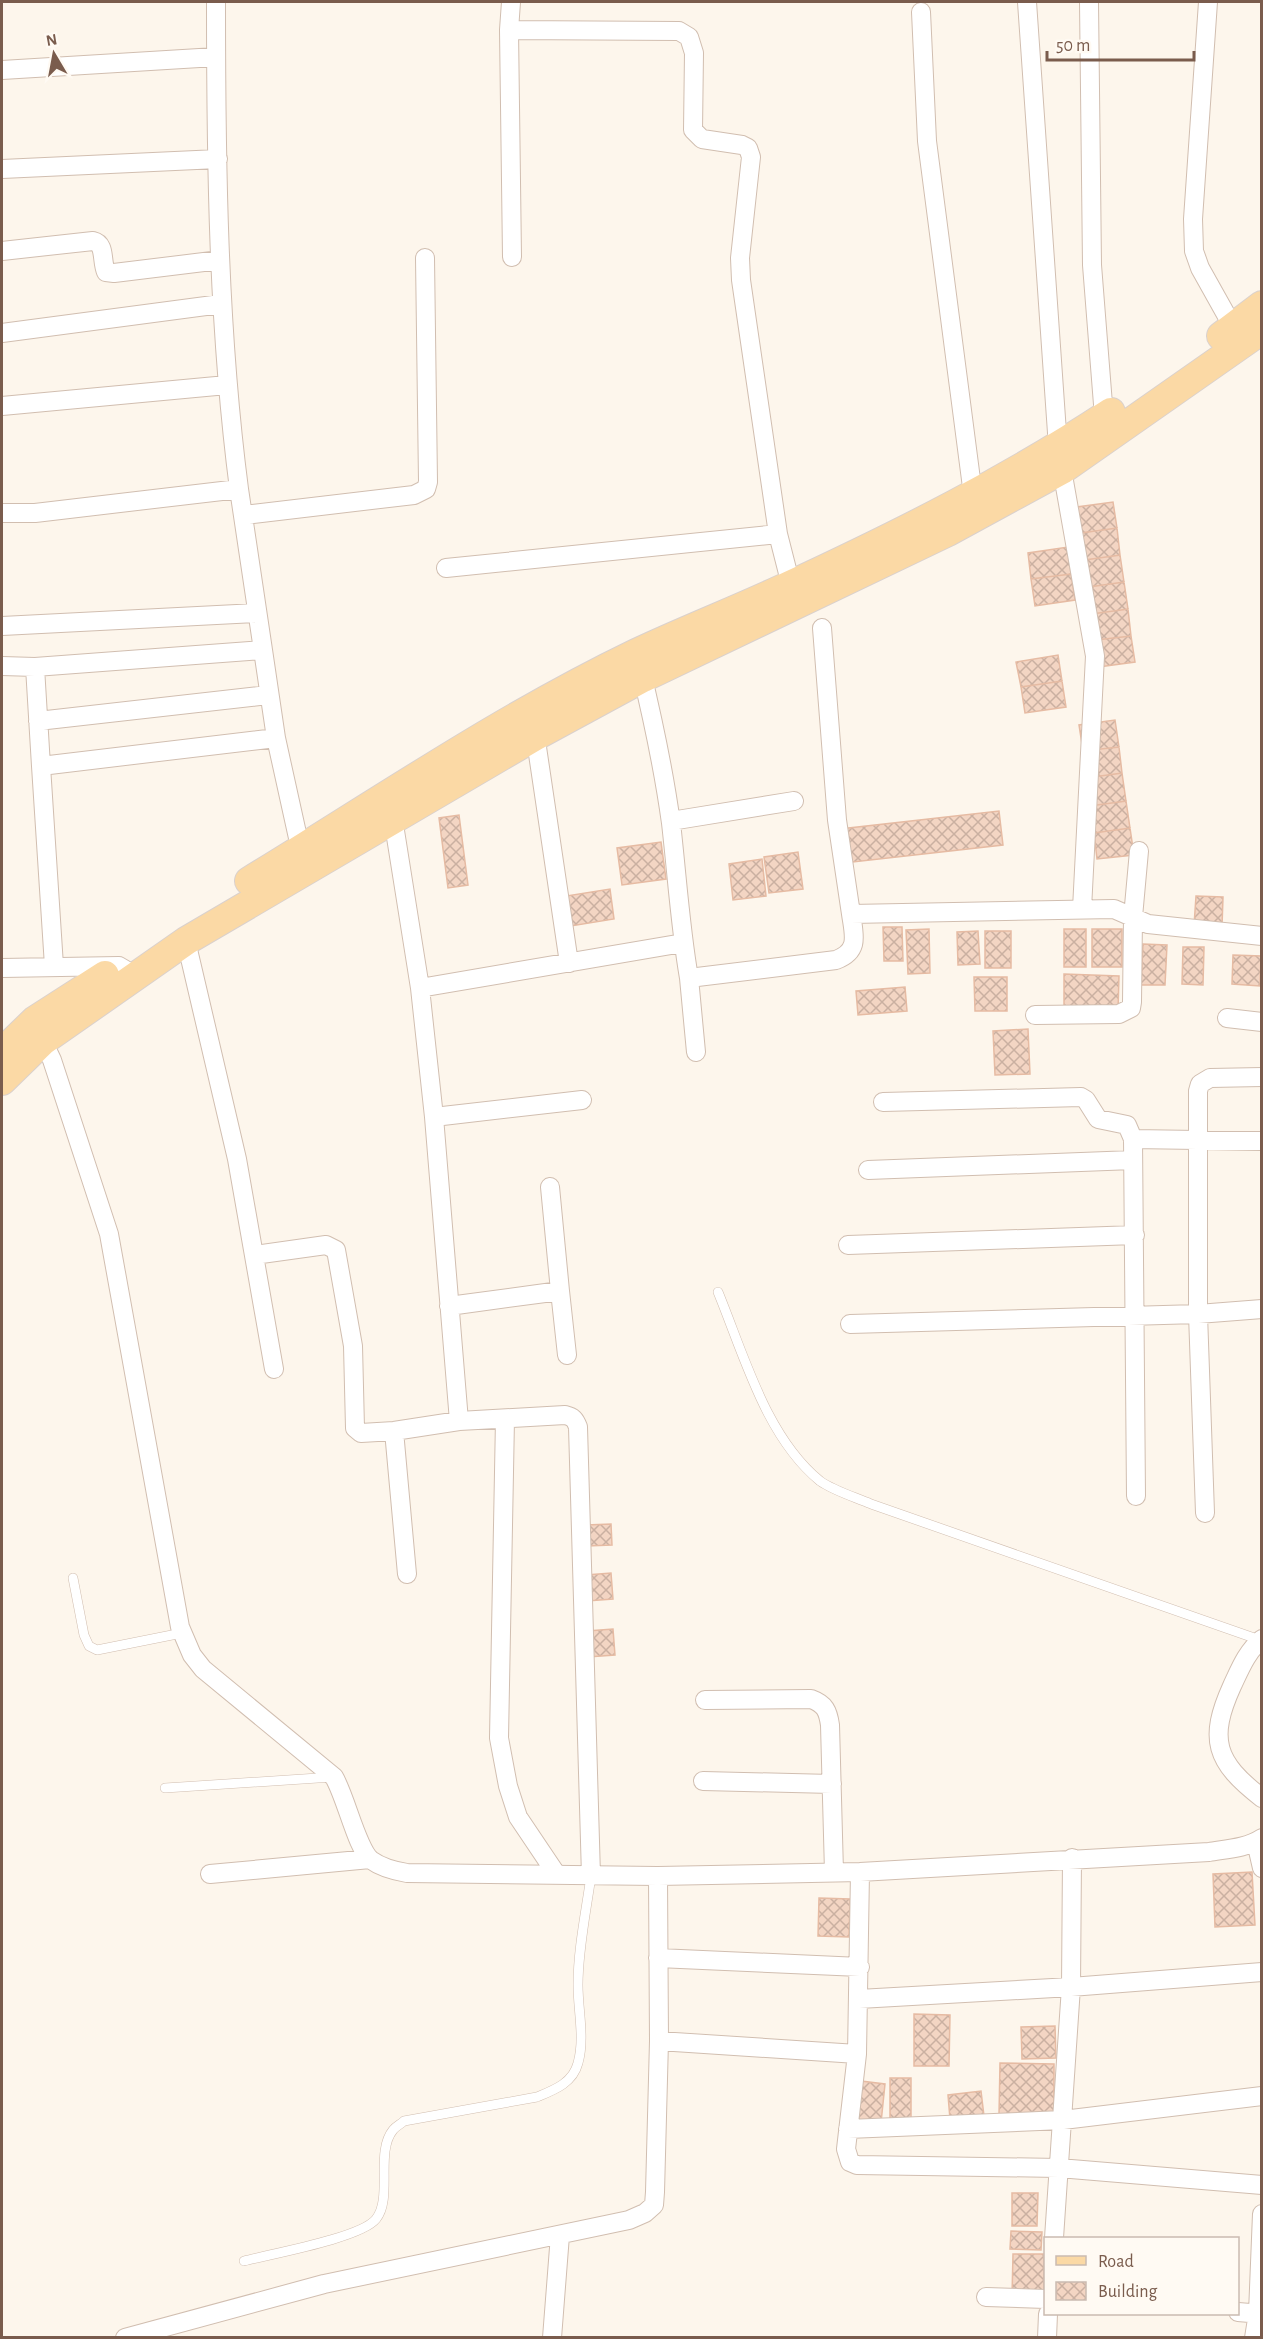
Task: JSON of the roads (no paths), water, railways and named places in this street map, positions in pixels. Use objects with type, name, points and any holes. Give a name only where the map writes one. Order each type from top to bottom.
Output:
[{"type":"main road","points":[[793,595],[973,495],[1060,459],[1104,417],[1173,372],[1262,305]]},
{"type":"main road","points":[[392,807],[531,707],[640,665],[793,595],[948,532],[1262,330]]},
{"type":"main road","points":[[2,1081],[44,1041],[180,923],[303,860],[392,807],[536,736],[640,665]]},
{"type":"main road","points":[[2,1053],[35,1020],[186,941],[303,860]]},
{"type":"street","points":[[216,2],[221,304],[227,385],[268,695],[303,860]]},
{"type":"street","points":[[511,2],[509,30],[512,257]]},
{"type":"street","points":[[1027,2],[1060,459],[1095,656],[1082,909]]},
{"type":"street","points":[[1089,2],[1092,265],[1104,417]]},
{"type":"street","points":[[1208,2],[1193,219],[1194,251],[1200,268],[1233,327]]},
{"type":"street","points":[[921,12],[927,141],[973,495]]},
{"type":"street","points":[[509,30],[679,31],[689,37],[694,53],[693,130],[702,139],[748,148],[750,152],[740,258],[741,280],[778,534],[793,595]]},
{"type":"street","points":[[2,70],[216,57]]},
{"type":"street","points":[[2,169],[218,159]]},
{"type":"street","points":[[2,251],[99,242],[106,272],[114,273],[220,260]]},
{"type":"street","points":[[244,515],[414,495],[426,489],[428,482],[425,258]]},
{"type":"street","points":[[2,333],[221,304]]},
{"type":"street","points":[[2,406],[227,385]]},
{"type":"street","points":[[2,513],[35,513],[239,489]]},
{"type":"street","points":[[446,568],[778,534]]},
{"type":"street","points":[[2,626],[257,613]]},
{"type":"street","points":[[689,978],[836,960],[847,956],[852,948],[855,938],[837,820],[822,628]]},
{"type":"street","points":[[2,666],[34,667],[263,650]]},
{"type":"street","points":[[640,665],[670,821],[696,1052]]},
{"type":"street","points":[[34,667],[54,966]]},
{"type":"street","points":[[38,721],[268,695]]},
{"type":"street","points":[[531,707],[569,963]]},
{"type":"street","points":[[41,766],[276,738]]},
{"type":"street","points":[[670,821],[794,801]]},
{"type":"street","points":[[392,807],[420,988],[434,1117],[459,1421]]},
{"type":"street","points":[[1035,1015],[1119,1014],[1131,1008],[1133,916],[1139,851]]},
{"type":"street","points":[[851,914],[1114,909],[1148,924],[1262,936]]},
{"type":"street","points":[[186,941],[237,1159],[274,1369]]},
{"type":"street","points":[[420,988],[683,943]]},
{"type":"street","points":[[2,968],[54,966],[127,971]]},
{"type":"street","points":[[1227,1018],[1262,1022]]},
{"type":"street","points":[[44,1041],[109,1234],[182,1633],[192,1655],[203,1669],[334,1777],[342,1790],[362,1847],[370,1859],[386,1869],[407,1873],[658,1876],[860,1872],[1209,1851],[1258,1840],[1262,1868]]},
{"type":"street","points":[[1206,1513],[1198,1314],[1198,1091],[1200,1084],[1210,1078],[1262,1077]]},
{"type":"street","points":[[883,1102],[1081,1097],[1086,1100],[1098,1119],[1127,1125],[1133,1139],[1136,1496]]},
{"type":"street","points":[[434,1117],[582,1100]]},
{"type":"street","points":[[1133,1139],[1262,1142]]},
{"type":"street","points":[[868,1170],[1133,1160]]},
{"type":"street","points":[[550,1187],[567,1355]]},
{"type":"street","points":[[848,1245],[1134,1235]]},
{"type":"street","points":[[254,1255],[326,1245],[336,1250],[354,1359],[355,1428],[361,1433],[394,1431],[459,1421],[565,1415],[573,1417],[578,1427],[591,1876]]},
{"type":"street","points":[[449,1306],[560,1291]]},
{"type":"street","points":[[849,1324],[1133,1314],[1198,1314],[1262,1309]]},
{"type":"street","points":[[505,1419],[499,1738],[508,1786],[518,1818],[557,1875]]},
{"type":"street","points":[[394,1431],[407,1574]]},
{"type":"street","points":[[1261,1639],[1244,1660],[1222,1708],[1217,1729],[1223,1758],[1241,1782],[1262,1798]]},
{"type":"street","points":[[705,1700],[812,1700],[822,1703],[828,1712],[830,1725],[834,1872]]},
{"type":"street","points":[[703,1781],[832,1784]]},
{"type":"street","points":[[1054,2237],[1071,1987],[1072,1858]]},
{"type":"street","points":[[210,1874],[370,1859]]},
{"type":"street","points":[[860,1872],[859,1999],[857,2054],[848,2129],[847,2156],[850,2162],[856,2165],[1059,2168],[1262,2185]]},
{"type":"street","points":[[125,2337],[324,2284],[629,2220],[645,2213],[654,2205],[659,2041],[658,1876]]},
{"type":"street","points":[[658,1958],[860,1967]]},
{"type":"street","points":[[859,1999],[1071,1987],[1262,1972]]},
{"type":"street","points":[[659,2041],[857,2054]]},
{"type":"street","points":[[848,2129],[1063,2120],[1262,2096]]},
{"type":"street","points":[[1254,2337],[1260,2313],[1262,2214]]},
{"type":"street","points":[[552,2337],[560,2235]]},
{"type":"street","points":[[986,2297],[1044,2298]]},
{"type":"street","points":[[1239,2312],[1260,2313]]},
{"type":"street","points":[[1047,2337],[1048,2315]]},
{"type":"lane","points":[[718,1292],[772,1424],[794,1457],[822,1482],[871,1503],[1261,1639]]},
{"type":"lane","points":[[73,1578],[88,1646],[97,1650],[182,1633]]},
{"type":"lane","points":[[165,1788],[334,1777]]},
{"type":"lane","points":[[244,2261],[349,2234],[376,2219],[382,2205],[386,2146],[393,2130],[404,2121],[537,2097],[556,2089],[570,2079],[578,2065],[581,2041],[578,1986],[580,1953],[591,1876]]}]
